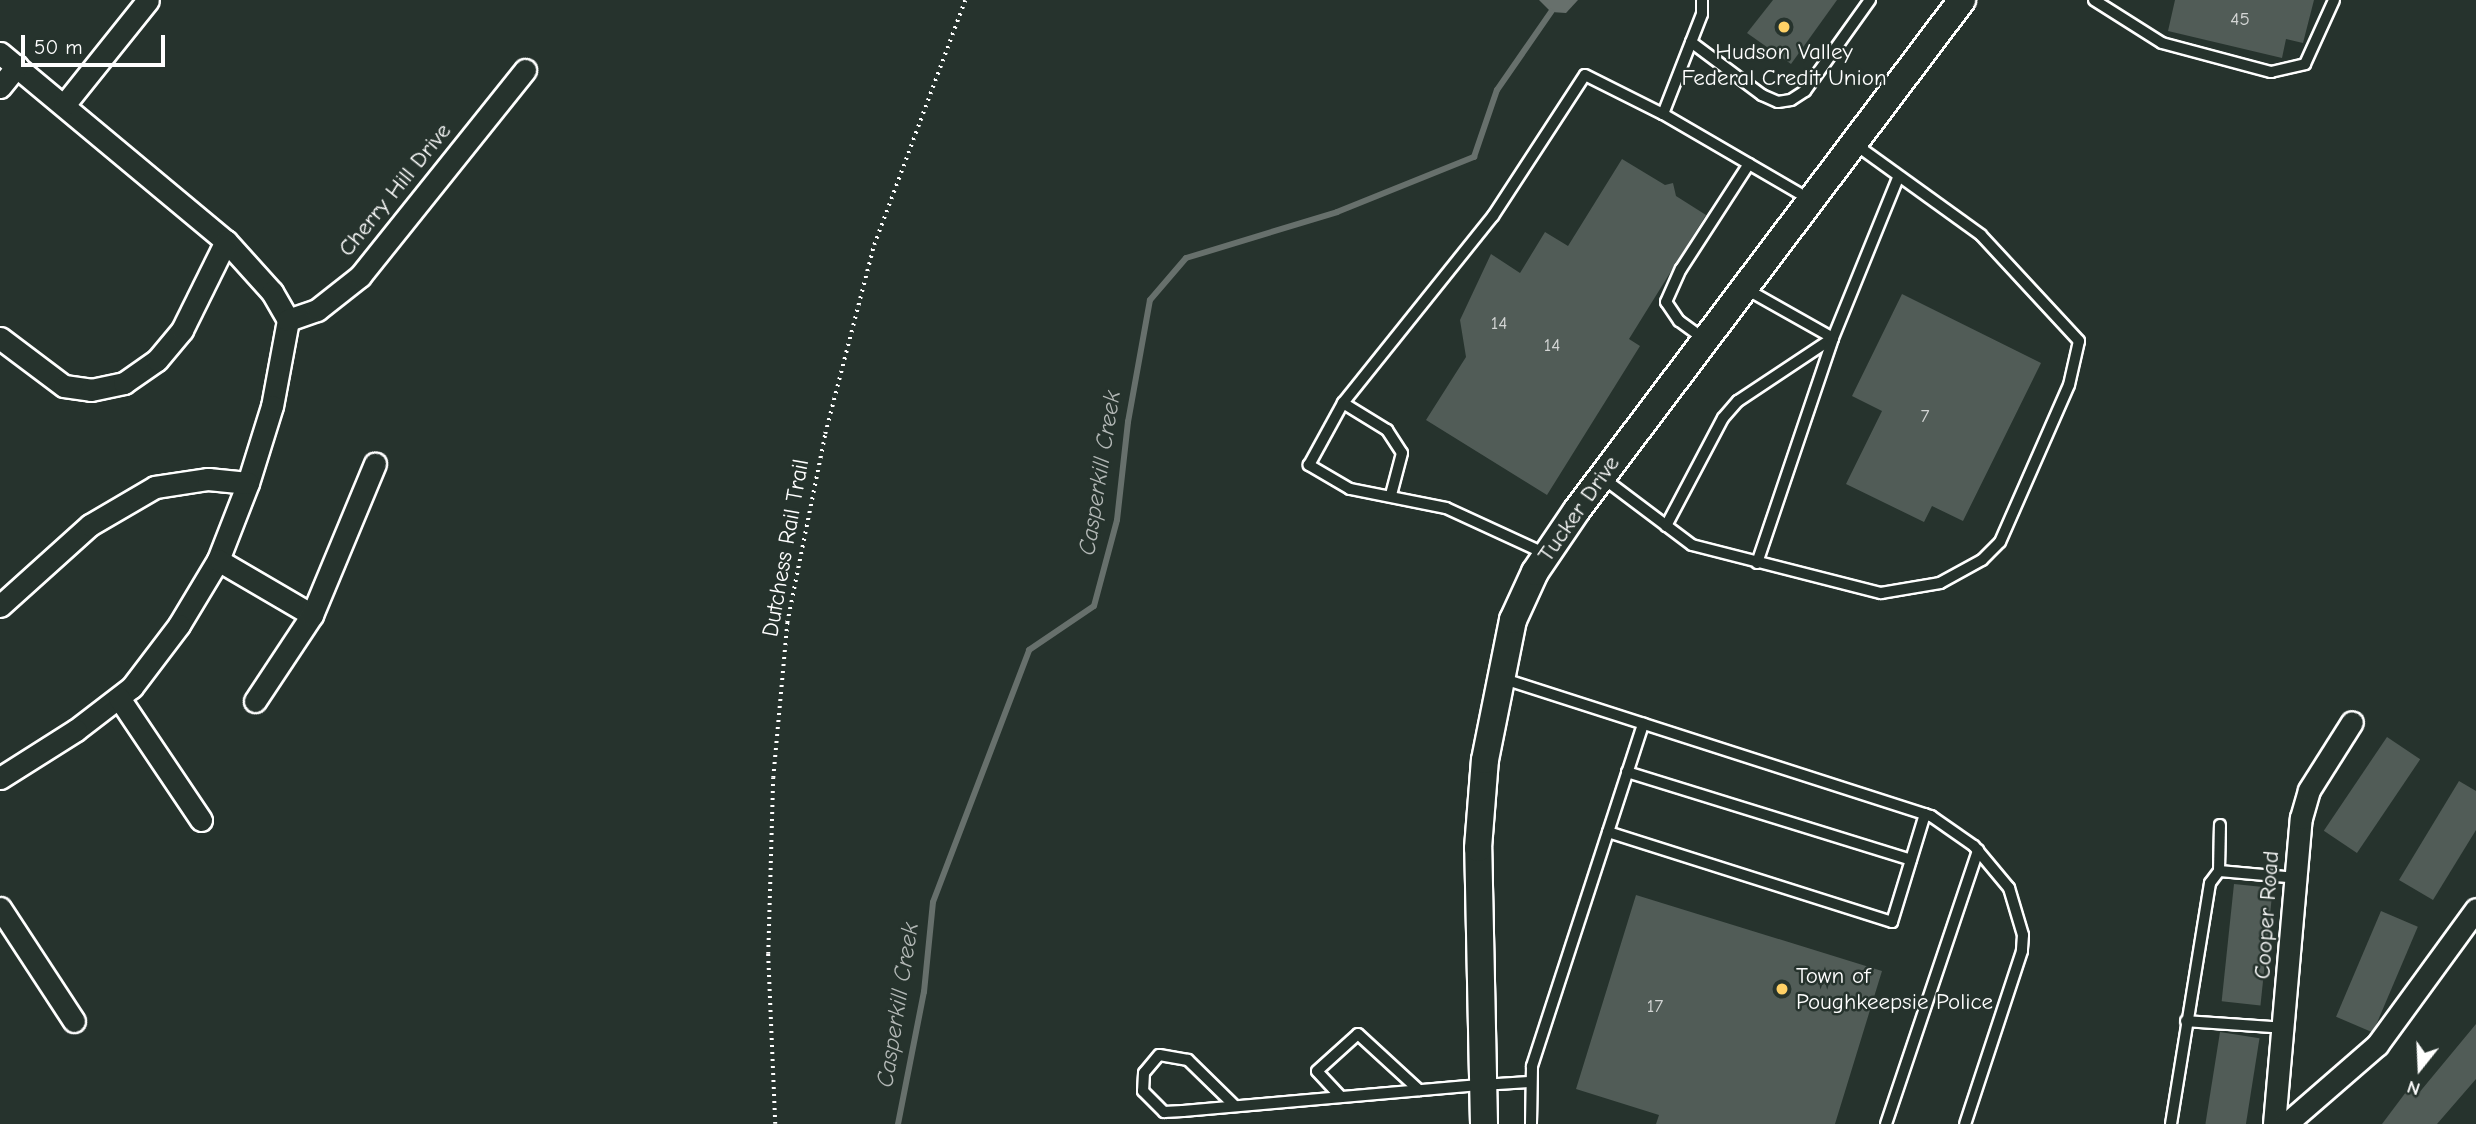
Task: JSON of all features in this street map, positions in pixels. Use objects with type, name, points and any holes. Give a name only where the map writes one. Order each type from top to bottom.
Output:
[{"type":"street","points":[[64,105],[148,0]]},
{"type":"street","name":"Tucker Drive","points":[[1485,1124],[1478,848],[1485,760],[1499,677],[1513,620],[1547,554],[1602,477],[1809,199],[1962,0]]},
{"type":"street","points":[[0,87],[8,60],[226,241],[272,292],[288,320],[272,405],[248,483],[218,560],[155,660],[119,698],[0,778]]},
{"type":"street","name":"Cherry Hill Drive","points":[[288,320],[317,310],[360,276],[525,70]]},
{"type":"street","points":[[0,338],[64,386],[102,389],[124,383],[143,372],[182,330],[226,241]]},
{"type":"street","points":[[255,701],[312,614],[376,464]]},
{"type":"street","points":[[0,607],[90,525],[155,487],[208,480],[248,483]]},
{"type":"street","points":[[218,560],[312,614]]},
{"type":"street","points":[[119,698],[201,820]]},
{"type":"street","name":"Cooper Road","points":[[2274,1124],[2285,1028],[2301,818],[2309,790],[2352,722]]},
{"type":"street","points":[[0,908],[74,1021]]},
{"type":"street","points":[[2286,1124],[2377,1045],[2476,909]]},
{"type":"lane","points":[[1663,114],[1691,42],[1702,0]]},
{"type":"lane","points":[[1691,42],[1762,95],[1778,102],[1791,100],[1805,91],[1870,0]]},
{"type":"lane","points":[[2094,0],[2162,43],[2271,72],[2305,64],[2334,0]]},
{"type":"lane","points":[[1547,554],[1446,508],[1350,489],[1309,465],[1343,403],[1493,216],[1585,75],[1663,114],[1809,199]]},
{"type":"lane","points":[[1602,477],[1692,545],[1881,593],[1940,583],[1982,560],[2000,542],[2069,385],[2079,341],[1981,235],[1898,178],[1853,142]]},
{"type":"lane","points":[[1704,339],[1679,321],[1666,302],[1681,269],[1749,163]]},
{"type":"lane","points":[[1758,563],[1833,338],[1898,178]]},
{"type":"lane","points":[[1743,287],[1833,338]]},
{"type":"lane","points":[[1666,526],[1723,418],[1738,401],[1833,338]]},
{"type":"lane","points":[[1343,403],[1387,430],[1402,453],[1391,495]]},
{"type":"lane","points":[[1499,677],[1925,814],[1978,850],[2008,888],[2023,935],[2022,951],[1965,1124]]},
{"type":"lane","points":[[1531,1124],[1529,1082],[1643,724]]},
{"type":"lane","points":[[1627,772],[1910,860]]},
{"type":"lane","points":[[1608,831],[1892,922],[1925,814]]},
{"type":"lane","points":[[2171,1124],[2204,898],[2219,871],[2220,825]]},
{"type":"lane","points":[[1886,1124],[1978,850]]},
{"type":"lane","points":[[2219,871],[2297,878]]},
{"type":"lane","points":[[2186,1021],[2285,1028]]},
{"type":"lane","points":[[1341,1097],[1317,1071],[1358,1034],[1419,1090]]},
{"type":"lane","points":[[1235,1106],[1188,1060],[1159,1055],[1144,1073],[1143,1091],[1164,1112],[1529,1082]]},
{"type":"path","name":"Dutchess Rail Trail","points":[[775,1124],[768,954],[773,778],[787,624],[825,434],[874,244],[965,0]]},
{"type":"shaded area","points":[[1539,0],[1578,0],[1566,13],[1551,12]]},
{"type":"building","name":"Hudson Valley Federal Credit Union","points":[[1773,0],[1837,0],[1791,64],[1747,33]]},
{"type":"building","points":[[2175,0],[2314,0],[2303,43],[2286,39],[2282,58],[2168,31]]},
{"type":"building","points":[[1622,159],[1665,185],[1673,183],[1676,196],[1706,215],[1629,339],[1640,346],[1547,495],[1426,420],[1466,357],[1460,320],[1491,254],[1520,273],[1545,232],[1568,246]]},
{"type":"building","points":[[1902,294],[2041,363],[1963,521],[1932,506],[1924,522],[1846,484],[1882,411],[1852,396]]},
{"type":"building","points":[[2387,737],[2420,759],[2357,853],[2324,831]]},
{"type":"building","points":[[2459,781],[2476,791],[2476,830],[2433,900],[2399,880]]},
{"type":"building","points":[[2234,884],[2273,888],[2260,1005],[2222,1001]]},
{"type":"building","points":[[1636,895],[1882,971],[1835,1124],[1656,1124],[1659,1115],[1576,1089]]},
{"type":"building","points":[[2381,911],[2418,927],[2373,1032],[2336,1017]]},
{"type":"building","points":[[2476,1024],[2476,1079],[2437,1124],[2382,1124],[2409,1088],[2418,1094]]},
{"type":"building","points":[[2220,1032],[2260,1038],[2246,1124],[2205,1124]]},
{"type":"waterway","name":"Casperkill Creek","points":[[898,1124],[924,992],[933,902],[1029,650],[1094,606],[1117,520],[1128,422],[1150,300],[1186,258],[1337,212],[1474,157],[1497,90],[1551,12]]},
{"type":"place","name":"Hudson Valley Federal Credit Union","points":[[1784,27]]},
{"type":"place","name":"Town of Poughkeepsie Police","points":[[1782,989]]}]
